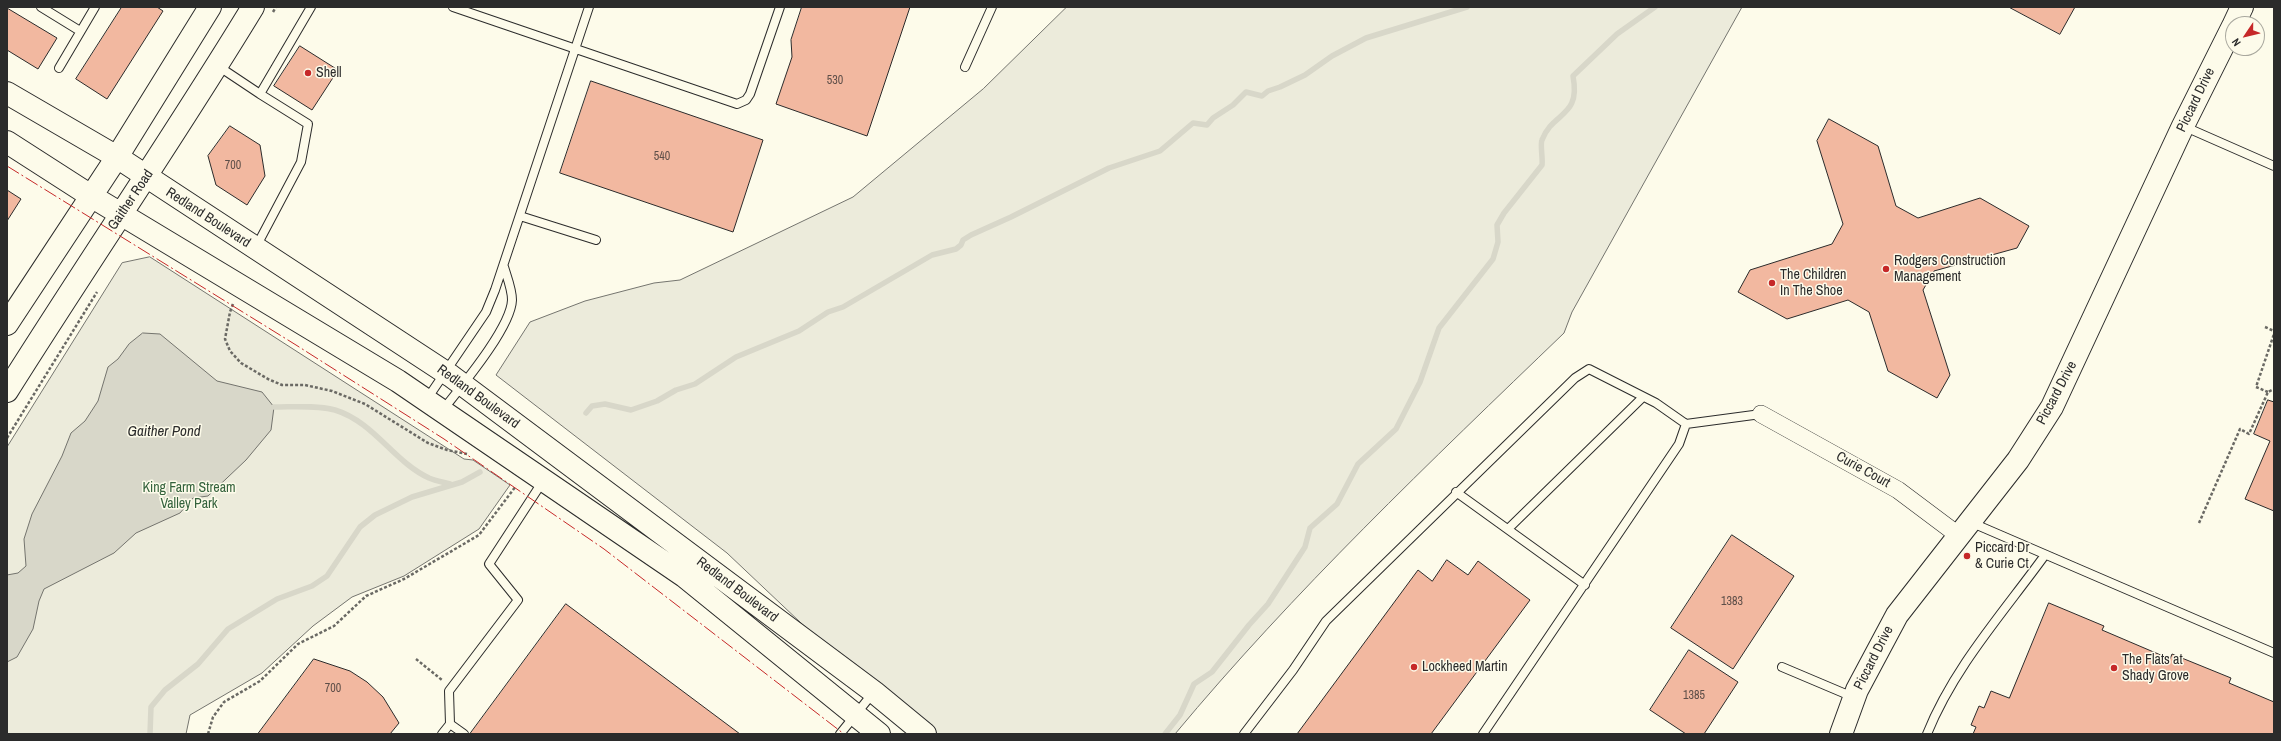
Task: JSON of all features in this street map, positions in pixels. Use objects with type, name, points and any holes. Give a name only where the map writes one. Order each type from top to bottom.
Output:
[{"type":"main road","points":[[7,324],[117,157],[210,7]]},
{"type":"main road","name":"Gaither Road","points":[[7,391],[63,301],[146,178],[253,7]]},
{"type":"main road","name":"Piccard Drive","points":[[1841,734],[1854,697],[1897,615],[2018,460],[2052,407],[2183,126],[2225,43]]},
{"type":"main road","name":"Redland Boulevard","points":[[7,93],[117,157],[146,178],[445,372],[874,692],[925,734]]},
{"type":"main road","name":"Redland Boulevard","points":[[7,142],[122,215],[398,381],[434,406],[539,488],[684,576],[879,734]]},
{"type":"street","name":"Curie Court","points":[[1761,414],[1898,490],[1964,529]]},
{"type":"lane","points":[[41,7],[80,31]]},
{"type":"lane","points":[[58,68],[95,7]]},
{"type":"lane","points":[[260,94],[312,7]]},
{"type":"lane","points":[[453,7],[736,104],[746,100],[750,94],[780,7]]},
{"type":"lane","points":[[434,406],[445,372],[486,312],[504,266],[589,7]]},
{"type":"lane","points":[[966,67],[992,7]]},
{"type":"lane","points":[[217,65],[308,124],[301,162],[255,248]]},
{"type":"lane","points":[[2183,126],[2274,166]]},
{"type":"lane","points":[[520,216],[596,240]]},
{"type":"lane","points":[[434,406],[463,385],[502,329],[509,314],[512,299],[504,266]]},
{"type":"lane","points":[[1244,734],[1292,670],[1326,621],[1456,492],[1575,378],[1590,369],[1643,397],[1686,424],[1761,414]]},
{"type":"lane","points":[[1508,529],[1643,397]]},
{"type":"lane","points":[[1483,734],[1679,444],[1686,424]]},
{"type":"lane","points":[[442,734],[450,724],[449,691],[518,600],[489,564],[539,488]]},
{"type":"lane","points":[[1456,492],[1585,585]]},
{"type":"lane","points":[[1964,529],[2045,555],[2274,653]]},
{"type":"lane","points":[[1926,734],[1936,712],[1965,662],[2045,555]]},
{"type":"lane","points":[[1782,667],[1854,697]]},
{"type":"lane","points":[[840,734],[874,692]]},
{"type":"lane","points":[[450,724],[464,734]]},
{"type":"path","points":[[227,300],[234,304],[230,312],[226,339],[230,351],[240,363],[282,385],[305,385],[332,391],[365,404],[428,443],[448,450],[474,456]]},
{"type":"path","points":[[2265,327],[2274,331]]},
{"type":"path","points":[[2268,392],[2256,387],[2274,334]]},
{"type":"path","points":[[2199,523],[2240,429],[2249,434],[2268,392],[2274,389]]},
{"type":"path","points":[[511,480],[517,484],[539,488]]},
{"type":"path","points":[[208,734],[213,717],[224,702],[260,681],[298,644],[334,626],[366,596],[404,579],[479,534],[517,484]]},
{"type":"path","points":[[416,659],[452,688]]},
{"type":"green space","points":[[1067,7],[1742,7],[1572,312],[1564,333],[1413,479],[1315,578],[1220,681],[1175,734],[924,734],[874,692],[727,553],[496,375],[530,322],[585,301],[654,283],[680,280],[853,197],[983,89]]},
{"type":"green space","name":"King Farm Stream Valley Park","points":[[150,257],[464,459],[473,460],[510,485],[479,529],[404,576],[352,597],[313,626],[262,673],[190,715],[186,734],[7,734],[7,447],[122,263]]},
{"type":"water","name":"Gaither Pond","points":[[143,333],[160,334],[217,381],[262,392],[274,407],[271,430],[246,460],[208,496],[193,498],[180,513],[136,533],[114,553],[44,589],[39,601],[33,629],[17,657],[7,662],[7,575],[18,573],[26,566],[24,539],[32,514],[62,456],[71,433],[85,421],[98,401],[108,367],[118,359],[129,344]]},
{"type":"building","points":[[122,7],[157,7],[163,11],[107,99],[76,79]]},
{"type":"building","points":[[802,7],[910,7],[867,136],[776,104],[792,57],[791,40]]},
{"type":"building","points":[[2009,7],[2075,7],[2060,34]]},
{"type":"building","points":[[7,8],[57,38],[38,69],[7,50]]},
{"type":"building","points":[[300,46],[338,70],[312,110],[274,86]]},
{"type":"building","points":[[591,81],[763,140],[733,232],[560,173]]},
{"type":"building","points":[[1829,119],[1878,146],[1896,206],[1918,218],[1980,198],[2029,226],[2017,248],[1934,271],[1923,290],[1950,375],[1937,398],[1888,371],[1869,312],[1848,300],[1787,319],[1738,292],[1750,270],[1832,244],[1843,224],[1817,141]]},
{"type":"building","points":[[230,126],[260,145],[265,176],[247,205],[216,185],[208,156]]},
{"type":"building","points":[[7,190],[21,199],[7,221]]},
{"type":"building","points":[[2268,400],[2274,402],[2274,511],[2245,499],[2270,441],[2254,434]]},
{"type":"building","points":[[1732,535],[1794,576],[1733,669],[1671,628]]},
{"type":"building","name":"Lockheed Martin","points":[[1447,560],[1468,575],[1478,561],[1530,600],[1431,734],[1297,734],[1418,570],[1432,581]]},
{"type":"building","name":"The Flats at Shady Grove","points":[[2049,603],[2104,626],[2102,630],[2170,659],[2172,654],[2231,678],[2229,683],[2274,702],[2274,734],[1973,734],[1976,727],[1971,725],[1979,706],[1984,708],[1991,691],[2009,698]]},
{"type":"building","points":[[566,604],[740,734],[470,734]]},
{"type":"building","points":[[1689,650],[1738,682],[1704,734],[1686,734],[1650,710]]},
{"type":"building","points":[[314,659],[350,671],[367,682],[383,697],[399,723],[390,734],[258,734]]},
{"type":"waterway","points":[[586,413],[592,406],[605,404],[631,410],[657,401],[676,390],[695,384],[736,357],[799,331],[828,312],[843,307],[932,255],[956,249],[961,245],[963,240],[971,235],[1011,217],[1109,168],[1160,151],[1193,123],[1207,125],[1213,118],[1233,105],[1246,92],[1262,96],[1268,91],[1305,75],[1332,56],[1366,38],[1467,7]]},
{"type":"waterway","points":[[1165,734],[1180,715],[1194,684],[1212,672],[1249,625],[1268,604],[1305,547],[1310,528],[1337,504],[1358,464],[1396,429],[1420,382],[1439,328],[1493,259],[1498,242],[1497,225],[1504,213],[1542,165],[1542,140],[1547,131],[1570,107],[1573,100],[1574,90],[1573,76],[1617,34],[1655,7]]},
{"type":"waterway","points":[[274,407],[320,407],[335,410],[349,416],[361,423],[417,471],[429,478],[450,484]]},
{"type":"waterway","points":[[150,734],[151,707],[165,690],[198,664],[228,629],[277,599],[312,586],[327,576],[360,527],[375,515],[412,497],[462,482],[480,472]]},
{"type":"power","points":[[7,166],[296,345],[444,439],[604,549],[844,734]]},
{"type":"place","name":"Shell","points":[[308,73]]},
{"type":"place","name":"Rodgers Construction Management","points":[[1886,269]]},
{"type":"place","name":"The Children In The Shoe","points":[[1772,283]]},
{"type":"place","name":"Piccard Dr & Curie Ct","points":[[1967,556]]},
{"type":"place","name":"Lockheed Martin","points":[[1414,667]]},
{"type":"place","name":"The Flats at Shady Grove","points":[[2114,668]]}]
